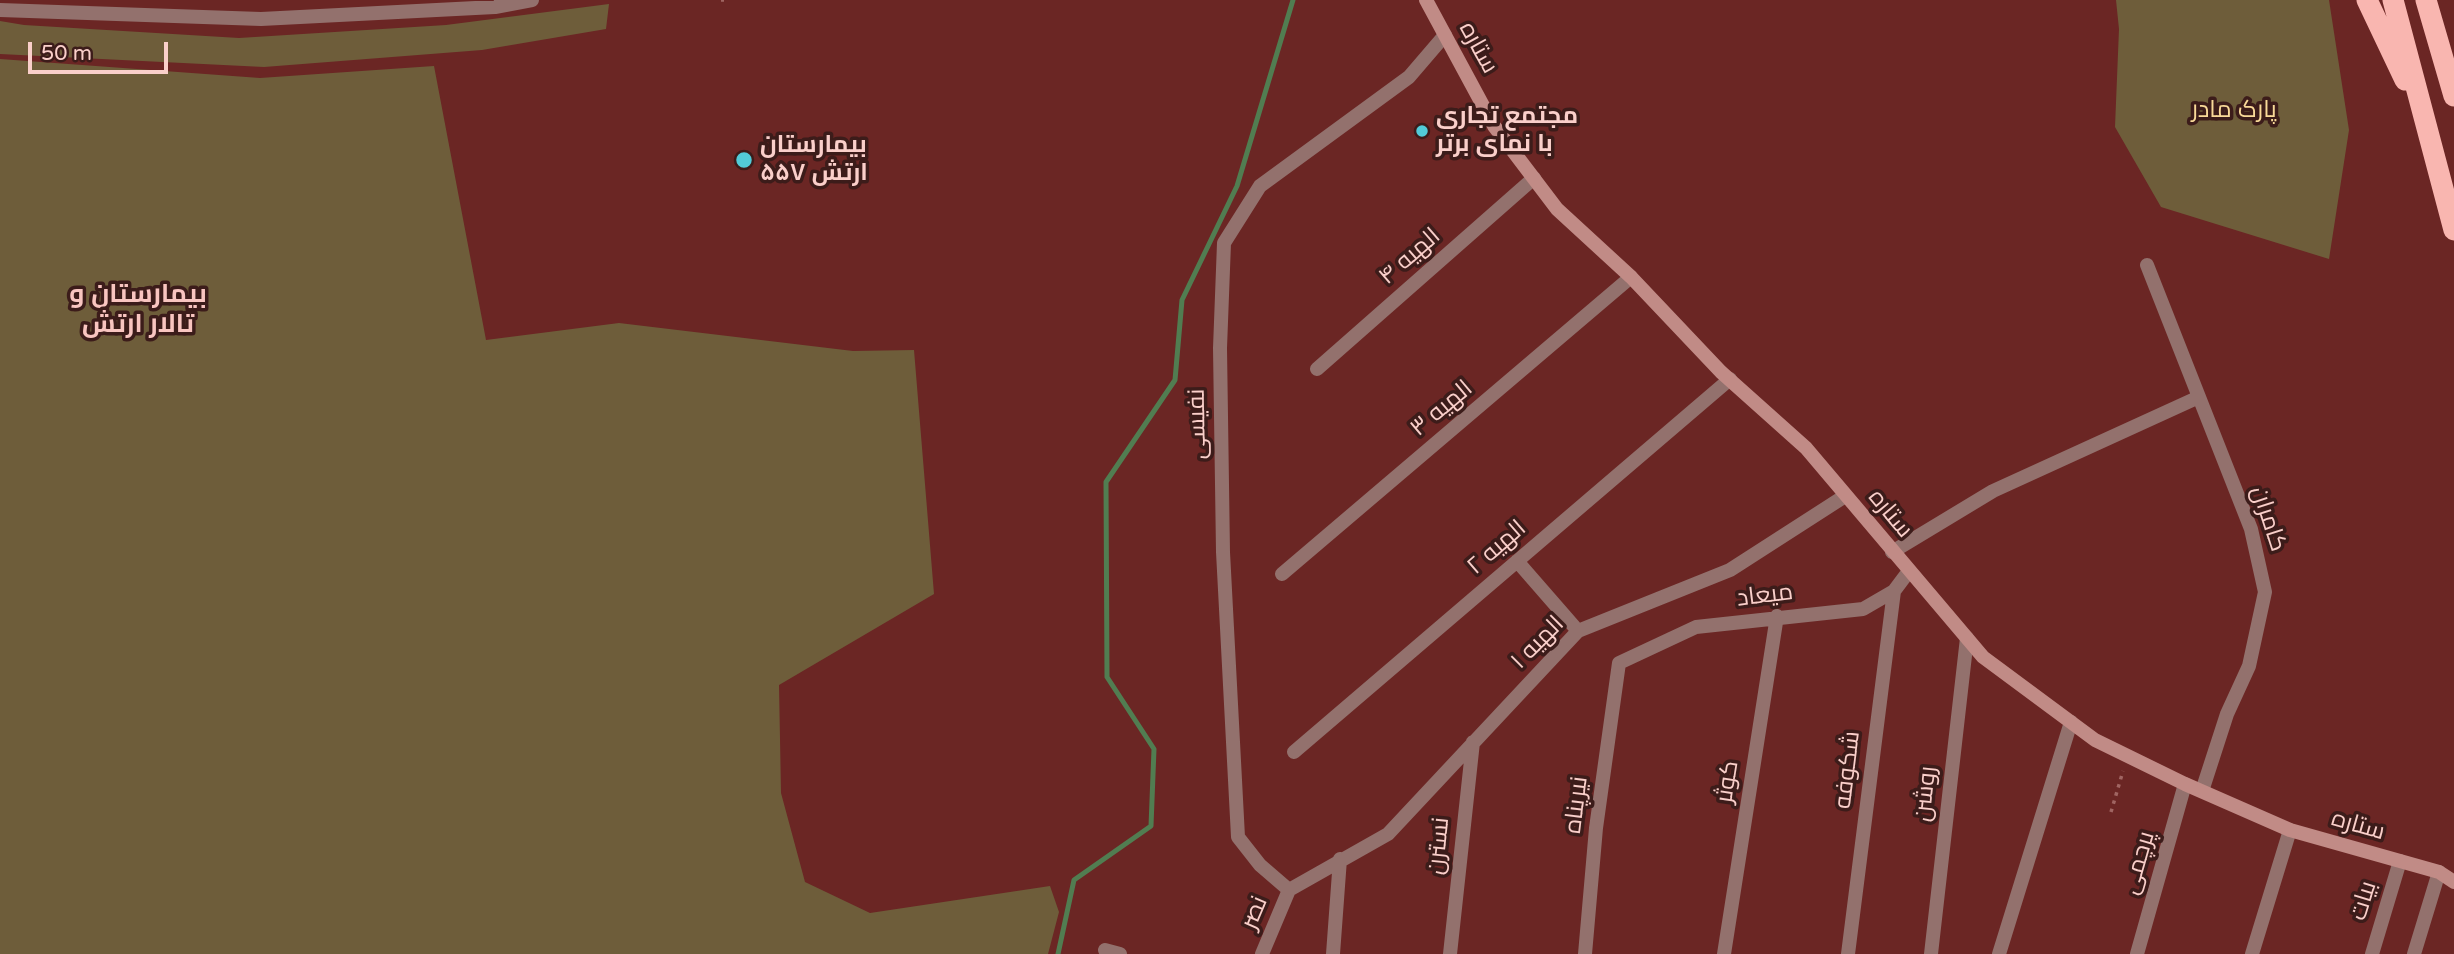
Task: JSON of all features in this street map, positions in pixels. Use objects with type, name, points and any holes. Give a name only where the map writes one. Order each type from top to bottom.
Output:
[{"type":"highway","points":[[2426,0],[2452,87]]},
{"type":"highway","points":[[2442,0],[2452,87]]},
{"type":"highway","points":[[2369,3],[2427,124]]},
{"type":"highway","points":[[2393,3],[2454,230]]},
{"type":"street","points":[[453,0],[484,8]]},
{"type":"street","points":[[0,10],[261,19],[484,8],[532,0]]},
{"type":"street","name":"ستاره","points":[[1426,0],[1494,126],[1557,209],[1631,277],[1730,379],[1805,448],[1983,657],[2095,740],[2128,756],[2290,830],[2439,872],[2454,882]]},
{"type":"street","name":"نفیسی","points":[[1289,890],[1260,865],[1238,837],[1223,552],[1220,348],[1224,243],[1261,186],[1409,77],[1444,35]]},
{"type":"street","name":"الهیه ۴","points":[[1317,369],[1534,178]]},
{"type":"street","name":"کامران","points":[[2147,265],[2251,529],[2265,592],[2249,666],[2227,714],[2202,791]]},
{"type":"street","name":"الهیه ۳","points":[[1282,574],[1631,277]]},
{"type":"street","name":"الهیه ۲","points":[[1294,752],[1730,379]]},
{"type":"street","points":[[1892,552],[1993,491],[2199,397]]},
{"type":"street","name":"الهیه ۱","points":[[1289,890],[1388,834],[1578,631],[1730,570],[1846,496]]},
{"type":"street","points":[[1517,561],[1578,631]]},
{"type":"street","name":"میعاد","points":[[1619,663],[1696,627],[1777,616],[1863,609],[1894,591],[1909,571]]},
{"type":"street","name":"شکوفه","points":[[1848,954],[1894,591]]},
{"type":"street","name":"کوثر","points":[[1724,954],[1777,616]]},
{"type":"street","name":"روشن","points":[[1931,954],[1966,638]]},
{"type":"street","name":"نیرپناه","points":[[1585,954],[1596,828],[1619,663]]},
{"type":"street","points":[[1999,954],[2071,722]]},
{"type":"street","name":"نسترن","points":[[1450,954],[1473,742]]},
{"type":"street","name":"پرچمی","points":[[2137,954],[2185,783]]},
{"type":"street","points":[[2252,954],[2290,830]]},
{"type":"street","points":[[1333,954],[1340,859]]},
{"type":"street","name":"بیات","points":[[2372,954],[2400,861]]},
{"type":"street","points":[[2414,954],[2439,872]]},
{"type":"street","name":"نصر","points":[[1262,954],[1289,890]]},
{"type":"street","points":[[1105,950],[1120,954]]},
{"type":"path","points":[[2111,813],[2128,756]]},
{"type":"green space","name":"پارک مادر","points":[[2116,0],[2329,0],[2349,130],[2329,259],[2161,207],[2115,127],[2119,29]]},
{"type":"green space","points":[[609,4],[606,29],[482,50],[264,67],[0,54],[0,21],[24,25],[239,38],[446,25]]},
{"type":"green space","points":[[0,59],[260,78],[434,66],[486,340],[619,323],[853,351],[914,350],[934,594],[779,685],[781,793],[805,882],[870,913],[1050,886],[1059,912],[1048,954],[0,954]]},
{"type":"waterway","points":[[1058,954],[1074,880],[1151,826],[1154,749],[1107,677],[1106,482],[1175,380],[1182,300],[1237,186],[1293,0]]},
{"type":"place","name":"مجتمع تجاری با نمای برتر","points":[[1422,131]]},
{"type":"place","name":"بیمارستان ۵۵۷ ارتش","points":[[744,160]]},
{"type":"district","name":"بیمارستان و تالار ارتش","points":[[138,310]]}]
